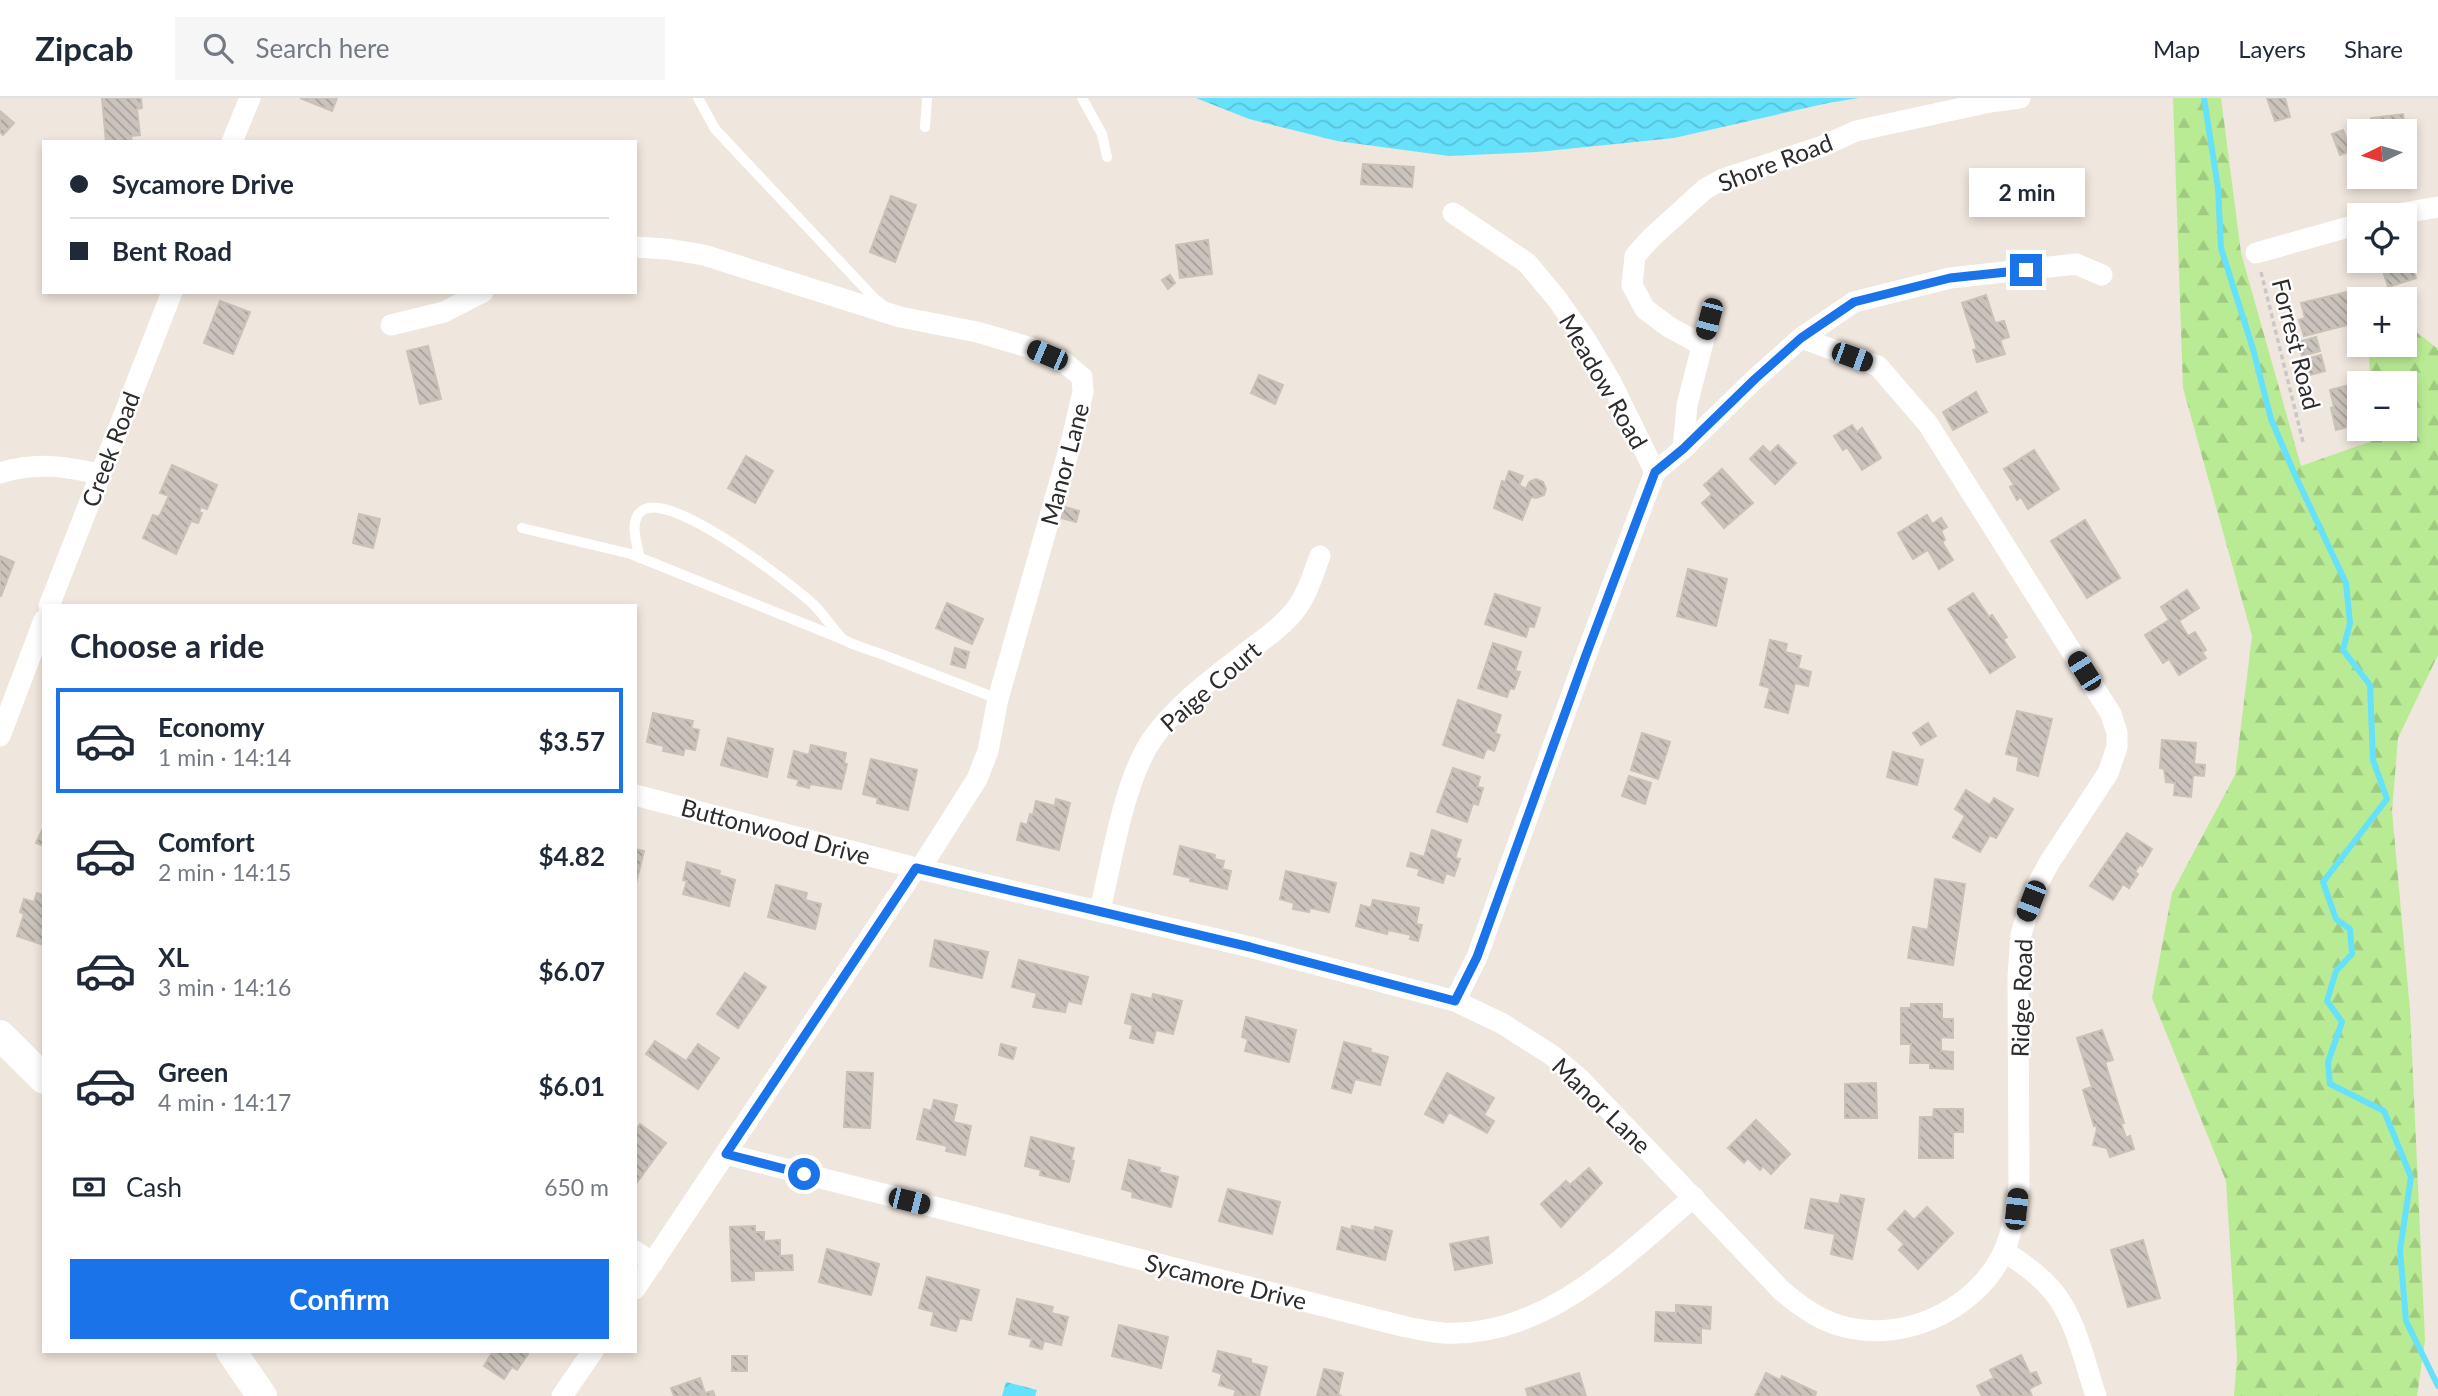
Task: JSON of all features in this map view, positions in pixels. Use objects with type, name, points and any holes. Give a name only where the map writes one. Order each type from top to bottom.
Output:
[{"type":"street","points":[[233,140],[250,98]]},
{"type":"street","name":"Shore Road","points":[[1702,345],[1669,327],[1645,309],[1632,285],[1635,256],[1705,189],[1723,179],[1823,146],[1856,131],[1978,104],[2020,98]]},
{"type":"street","points":[[2417,211],[2438,207]]},
{"type":"street","name":"Meadow Road","points":[[1453,213],[1527,263],[1557,299],[1611,382],[1655,472]]},
{"type":"street","points":[[2256,253],[2347,227]]},
{"type":"street","name":"Manor Lane","points":[[637,247],[704,256],[900,317],[977,332],[1028,347],[1065,363],[1082,377],[1083,392],[999,699],[988,751],[977,779],[726,1154],[644,1257],[637,1282]]},
{"type":"street","points":[[1455,1001],[1477,957],[1655,472],[1801,338],[1854,302],[1950,278],[2077,264],[2102,275]]},
{"type":"street","name":"Creek Road","points":[[50,604],[171,294]]},
{"type":"street","points":[[391,325],[444,312],[479,294]]},
{"type":"street","points":[[1683,449],[1687,405],[1709,319]]},
{"type":"street","name":"Ridge Road","points":[[1801,338],[1878,366],[1928,424],[2111,714],[2117,733],[2117,747],[2108,773],[2036,887],[2021,934],[2018,976],[2019,1185],[2016,1209],[2004,1251]]},
{"type":"street","points":[[0,473],[41,466],[66,467],[99,474]]},
{"type":"street","name":"Paige Court","points":[[1100,910],[1130,789],[1149,745],[1177,710],[1295,611],[1307,592],[1320,556]]},
{"type":"street","points":[[0,736],[42,625]]},
{"type":"street","name":"Buttonwood Drive","points":[[637,796],[918,869]]},
{"type":"street","name":"Manor Lane","points":[[918,869],[1100,910],[1455,1001],[1503,1024],[1553,1056],[1599,1095],[1781,1290],[1796,1303],[1835,1324],[1881,1331],[1917,1325],[1941,1316],[1979,1287],[2004,1251]]},
{"type":"street","points":[[0,1035],[42,1077]]},
{"type":"street","name":"Sycamore Drive","points":[[726,1154],[1393,1324],[1444,1333],[1507,1326],[1568,1299],[1694,1197]]},
{"type":"street","points":[[2004,1251],[2025,1265],[2051,1289],[2061,1303],[2073,1328],[2096,1396]]},
{"type":"street","points":[[232,1353],[262,1396]]},
{"type":"street","points":[[562,1396],[592,1353]]},
{"type":"lane","points":[[698,98],[715,129],[874,298],[900,317]]},
{"type":"lane","points":[[925,127],[927,98]]},
{"type":"lane","points":[[1082,98],[1102,134],[1107,157]]},
{"type":"lane","points":[[640,558],[634,534],[638,515],[644,509],[665,510],[702,525],[786,581],[815,606],[842,639]]},
{"type":"lane","points":[[522,528],[568,537],[640,558],[999,699]]},
{"type":"path","name":"Forrest Road","points":[[2256,253],[2303,442]]},
{"type":"green space","points":[[2173,98],[2221,98],[2241,253],[2301,466],[2372,441],[2417,441],[2417,371],[2370,371],[2369,357],[2417,357],[2417,332],[2438,349],[2438,655],[2398,738],[2392,811],[2410,1010],[2425,1340],[2417,1396],[2234,1396],[2237,1358],[2226,1181],[2152,998],[2172,893],[2235,775],[2252,636],[2183,388]]},
{"type":"water","points":[[1196,98],[1859,98],[1674,138],[1537,152],[1449,156],[1337,141],[1249,119]]},
{"type":"water","points":[[1006,1382],[1037,1390],[1035,1396],[1002,1396]]},
{"type":"building","points":[[102,98],[141,98],[142,108],[137,109],[140,135],[131,136],[132,140],[106,140]]},
{"type":"building","points":[[300,98],[337,98],[332,111]]},
{"type":"building","points":[[2267,98],[2285,98],[2290,117],[2275,121]]},
{"type":"building","points":[[0,111],[14,123],[3,135],[0,132]]},
{"type":"building","points":[[2403,114],[2404,119],[2371,119]]},
{"type":"building","points":[[2343,130],[2347,152],[2340,155],[2332,134]]},
{"type":"building","points":[[1363,164],[1414,167],[1412,187],[1361,184]]},
{"type":"building","points":[[891,196],[916,205],[895,262],[870,252]]},
{"type":"building","points":[[1208,240],[1212,274],[1180,278],[1176,245]]},
{"type":"building","points":[[2384,273],[2414,273],[2416,278],[2388,287]]},
{"type":"building","points":[[1170,275],[1175,283],[1168,289],[1162,280]]},
{"type":"building","points":[[2347,292],[2347,325],[2304,336],[2299,320],[2305,318],[2301,303]]},
{"type":"building","points":[[1986,295],[1995,323],[2004,321],[2009,337],[2000,340],[2005,354],[1977,362],[1973,350],[1977,349],[1962,303]]},
{"type":"building","points":[[220,301],[250,312],[233,354],[204,343]]},
{"type":"building","points":[[2316,337],[2320,351],[2302,356],[2298,342]]},
{"type":"building","points":[[428,346],[441,399],[420,404],[407,351]]},
{"type":"building","points":[[2321,355],[2325,371],[2306,376],[2302,360]]},
{"type":"building","points":[[1259,375],[1283,385],[1275,404],[1251,393]]},
{"type":"building","points":[[2347,386],[2347,427],[2336,430],[2330,390]]},
{"type":"building","points":[[1976,392],[1987,412],[1953,430],[1943,412]]},
{"type":"building","points":[[1852,425],[1857,432],[1862,428],[1881,458],[1862,470],[1847,447],[1843,450],[1834,436]]},
{"type":"building","points":[[1778,445],[1796,463],[1775,484],[1750,459],[1763,446],[1770,453]]},
{"type":"building","points":[[2034,450],[2059,489],[2028,509],[2021,497],[2017,500],[2010,487],[2014,485],[2004,469]]},
{"type":"building","points":[[746,456],[773,471],[755,503],[728,488]]},
{"type":"building","points":[[172,465],[217,485],[207,509],[201,507],[198,523],[191,521],[176,554],[143,538],[153,515],[159,517],[169,496],[160,493]]},
{"type":"building","points":[[1722,469],[1753,503],[1724,528],[1702,503],[1712,494],[1704,485]]},
{"type":"building","points":[[1509,471],[1523,476],[1519,485],[1526,489],[1529,482],[1536,479],[1543,482],[1546,489],[1544,495],[1531,497],[1522,520],[1494,508],[1502,481],[1505,482]]},
{"type":"building","points":[[1061,506],[1079,511],[1076,522],[1058,517]]},
{"type":"building","points":[[359,514],[380,519],[373,548],[353,543]]},
{"type":"building","points":[[1927,515],[1932,524],[1941,518],[1947,527],[1941,531],[1945,540],[1942,542],[1953,560],[1939,569],[1928,550],[1913,559],[1898,533]]},
{"type":"building","points":[[2085,520],[2120,578],[2087,598],[2051,541]]},
{"type":"building","points":[[0,556],[14,562],[1,596],[0,596]]},
{"type":"building","points":[[1688,569],[1727,579],[1716,626],[1677,616]]},
{"type":"building","points":[[2187,590],[2199,608],[2179,621],[2188,636],[2195,632],[2206,650],[2202,652],[2206,658],[2179,675],[2169,659],[2163,663],[2145,635],[2169,620],[2161,607]]},
{"type":"building","points":[[1973,593],[2007,637],[2003,639],[2015,657],[1990,673],[1948,609]]},
{"type":"building","points":[[1495,594],[1540,608],[1534,627],[1529,626],[1526,637],[1485,624]]},
{"type":"building","points":[[947,603],[983,619],[972,644],[936,628]]},
{"type":"building","points":[[1770,640],[1787,644],[1785,652],[1801,656],[1798,668],[1811,672],[1808,686],[1795,683],[1788,713],[1765,707],[1770,688],[1760,685]]},
{"type":"building","points":[[1493,643],[1521,652],[1515,671],[1520,672],[1514,689],[1510,688],[1507,697],[1478,688]]},
{"type":"building","points":[[955,648],[969,652],[965,668],[951,664]]},
{"type":"building","points":[[1458,700],[1501,715],[1495,733],[1500,735],[1494,751],[1487,748],[1483,758],[1443,745]]},
{"type":"building","points":[[2017,711],[2052,719],[2038,776],[2017,770],[2019,757],[2006,754]]},
{"type":"building","points":[[653,713],[693,721],[691,728],[699,730],[695,750],[685,748],[683,755],[663,751],[664,746],[647,742]]},
{"type":"building","points":[[1928,723],[1936,736],[1921,745],[1913,733]]},
{"type":"building","points":[[1642,733],[1670,742],[1658,779],[1631,770]]},
{"type":"building","points":[[728,738],[773,749],[767,777],[721,765]]},
{"type":"building","points":[[2162,740],[2196,743],[2194,764],[2205,765],[2204,776],[2193,775],[2191,797],[2174,795],[2175,783],[2166,782],[2164,769],[2160,768]]},
{"type":"building","points":[[811,745],[846,753],[844,763],[847,764],[841,789],[810,784],[809,788],[797,785],[799,780],[788,777],[794,751],[809,755]]},
{"type":"building","points":[[1893,752],[1923,760],[1917,785],[1887,777]]},
{"type":"building","points":[[871,759],[917,770],[908,810],[877,803],[878,798],[863,794]]},
{"type":"building","points":[[1453,768],[1480,777],[1477,787],[1483,788],[1478,805],[1473,803],[1467,822],[1437,812]]},
{"type":"building","points":[[1629,776],[1651,783],[1645,804],[1622,796]]},
{"type":"building","points":[[1966,790],[1990,805],[1994,798],[2013,809],[1996,838],[1990,835],[1980,852],[1953,837],[1965,816],[1955,809]]},
{"type":"building","points":[[1056,799],[1070,803],[1059,850],[1017,840],[1021,823],[1027,825],[1030,814],[1033,815],[1036,801],[1055,806]]},
{"type":"building","points":[[42,830],[42,845],[36,843]]},
{"type":"building","points":[[1432,830],[1461,840],[1455,858],[1460,859],[1454,876],[1446,873],[1443,883],[1418,875],[1420,869],[1407,866],[1411,853],[1424,857]]},
{"type":"building","points":[[2127,833],[2152,849],[2135,872],[2138,874],[2129,888],[2123,884],[2113,900],[2090,886]]},
{"type":"building","points":[[1180,846],[1215,855],[1214,859],[1224,861],[1222,869],[1231,871],[1227,889],[1190,881],[1191,878],[1174,874]]},
{"type":"building","points":[[637,849],[644,851],[637,879]]},
{"type":"building","points":[[687,862],[720,871],[719,875],[735,880],[729,906],[683,894],[687,881],[683,880]]},
{"type":"building","points":[[1286,871],[1336,883],[1329,912],[1310,908],[1309,912],[1293,909],[1294,903],[1280,899]]},
{"type":"building","points":[[1935,879],[1965,884],[1953,965],[1908,958],[1913,927],[1928,930]]},
{"type":"building","points":[[776,885],[807,893],[805,900],[821,904],[815,929],[768,917]]},
{"type":"building","points":[[37,893],[42,895],[42,944],[17,936],[24,914],[20,912],[24,899],[34,902]]},
{"type":"building","points":[[1373,900],[1419,908],[1416,924],[1422,925],[1418,941],[1410,939],[1411,935],[1388,930],[1387,934],[1356,926],[1361,905],[1371,908]]},
{"type":"building","points":[[935,940],[988,952],[982,978],[930,966]]},
{"type":"building","points":[[1019,960],[1088,977],[1081,1004],[1068,1001],[1065,1012],[1033,1007],[1037,993],[1012,987]]},
{"type":"building","points":[[745,973],[766,987],[738,1028],[717,1014]]},
{"type":"building","points":[[1132,994],[1152,999],[1153,994],[1182,1001],[1173,1034],[1156,1030],[1153,1043],[1130,1038],[1133,1025],[1125,1023]]},
{"type":"building","points":[[1911,1004],[1942,1004],[1942,1019],[1953,1019],[1953,1038],[1941,1037],[1941,1051],[1953,1052],[1953,1069],[1930,1068],[1930,1063],[1910,1063],[1911,1044],[1901,1044],[1901,1008],[1911,1008]]},
{"type":"building","points":[[1246,1017],[1296,1030],[1289,1062],[1245,1051],[1248,1039],[1242,1037]]},
{"type":"building","points":[[2102,1030],[2113,1060],[2105,1062],[2124,1123],[2121,1123],[2126,1138],[2130,1136],[2134,1149],[2110,1157],[2107,1148],[2093,1145],[2097,1129],[2083,1090],[2092,1087],[2077,1038]]},
{"type":"building","points":[[655,1041],[686,1061],[698,1044],[719,1058],[698,1089],[646,1054]]},
{"type":"building","points":[[1344,1042],[1388,1057],[1380,1085],[1355,1079],[1351,1093],[1332,1088]]},
{"type":"building","points":[[1001,1044],[1016,1048],[1013,1059],[999,1055]]},
{"type":"building","points":[[847,1072],[873,1073],[870,1128],[844,1127]]},
{"type":"building","points":[[1447,1073],[1494,1098],[1484,1115],[1494,1121],[1487,1133],[1449,1112],[1443,1123],[1425,1114]]},
{"type":"building","points":[[1876,1083],[1877,1118],[1845,1118],[1845,1084]]},
{"type":"building","points":[[934,1100],[957,1105],[953,1122],[971,1126],[965,1155],[946,1151],[947,1146],[917,1139],[924,1109],[931,1111]]},
{"type":"building","points":[[1934,1109],[1963,1109],[1963,1132],[1953,1132],[1953,1158],[1919,1158],[1920,1117],[1933,1117]]},
{"type":"building","points":[[1756,1120],[1790,1154],[1771,1174],[1763,1166],[1760,1170],[1748,1158],[1744,1163],[1728,1148]]},
{"type":"building","points":[[640,1124],[666,1143],[637,1182],[637,1128]]},
{"type":"building","points":[[1031,1137],[1074,1148],[1069,1182],[1040,1175],[1041,1170],[1025,1166]]},
{"type":"building","points":[[1129,1160],[1160,1168],[1159,1172],[1178,1177],[1171,1207],[1132,1197],[1133,1192],[1122,1189]]},
{"type":"building","points":[[1589,1168],[1602,1183],[1561,1227],[1541,1204],[1566,1181],[1570,1185]]},
{"type":"building","points":[[1228,1189],[1280,1202],[1272,1234],[1219,1221]]},
{"type":"building","points":[[1841,1195],[1864,1199],[1852,1259],[1831,1254],[1835,1234],[1805,1228],[1811,1199],[1839,1204]]},
{"type":"building","points":[[1927,1207],[1953,1233],[1918,1269],[1899,1250],[1904,1244],[1888,1229],[1905,1211],[1914,1220]]},
{"type":"building","points":[[755,1226],[755,1232],[764,1232],[764,1241],[780,1240],[780,1256],[792,1255],[793,1270],[754,1271],[754,1280],[732,1281],[730,1227]]},
{"type":"building","points":[[1352,1226],[1374,1231],[1375,1227],[1392,1231],[1385,1260],[1337,1249],[1342,1227],[1351,1230]]},
{"type":"building","points":[[1488,1237],[1492,1263],[1455,1270],[1450,1244]]},
{"type":"building","points":[[2143,1240],[2160,1298],[2128,1307],[2111,1250]]},
{"type":"building","points":[[827,1249],[879,1264],[871,1295],[819,1282]]},
{"type":"building","points":[[927,1277],[979,1290],[971,1320],[960,1318],[956,1331],[931,1325],[934,1312],[919,1308]]},
{"type":"building","points":[[1017,1299],[1053,1307],[1051,1313],[1068,1317],[1061,1345],[1044,1341],[1042,1349],[1030,1346],[1032,1339],[1009,1334]]},
{"type":"building","points":[[1676,1305],[1711,1307],[1710,1329],[1701,1328],[1701,1343],[1655,1341],[1656,1312],[1676,1313]]},
{"type":"building","points":[[1119,1325],[1168,1337],[1161,1368],[1112,1356]]},
{"type":"building","points":[[1218,1351],[1251,1359],[1251,1363],[1267,1367],[1259,1396],[1234,1396],[1236,1390],[1219,1385],[1222,1374],[1213,1371]]},
{"type":"building","points":[[492,1353],[528,1354],[517,1370],[512,1367],[504,1379],[484,1366]]},
{"type":"building","points":[[2021,1355],[2030,1374],[2036,1372],[2041,1383],[2029,1389],[2032,1396],[1982,1396],[1977,1386],[1994,1378],[1990,1370]]},
{"type":"building","points":[[732,1356],[747,1356],[747,1371],[732,1371]]},
{"type":"building","points":[[1324,1369],[1343,1373],[1338,1395],[1342,1396],[1317,1396]]},
{"type":"building","points":[[1579,1373],[1586,1396],[1528,1396],[1526,1389]]},
{"type":"building","points":[[1766,1373],[1780,1380],[1782,1376],[1816,1392],[1815,1396],[1755,1396]]},
{"type":"building","points":[[700,1378],[705,1393],[713,1391],[715,1396],[674,1396],[671,1388]]},
{"type":"waterway","points":[[2204,98],[2218,188],[2221,248],[2253,349],[2271,419],[2346,583],[2350,623],[2343,650],[2370,685],[2373,760],[2387,799],[2323,882],[2336,919],[2350,929],[2352,954],[2336,971],[2327,1001],[2342,1022],[2328,1062],[2330,1084],[2384,1111],[2411,1177],[2400,1250],[2406,1321],[2438,1386]]},
{"type":"route","points":[[804,1174],[726,1154],[916,868],[1250,947],[1455,1001],[1477,957],[1655,472],[1801,338],[1854,302],[1950,278],[2026,270]]}]
